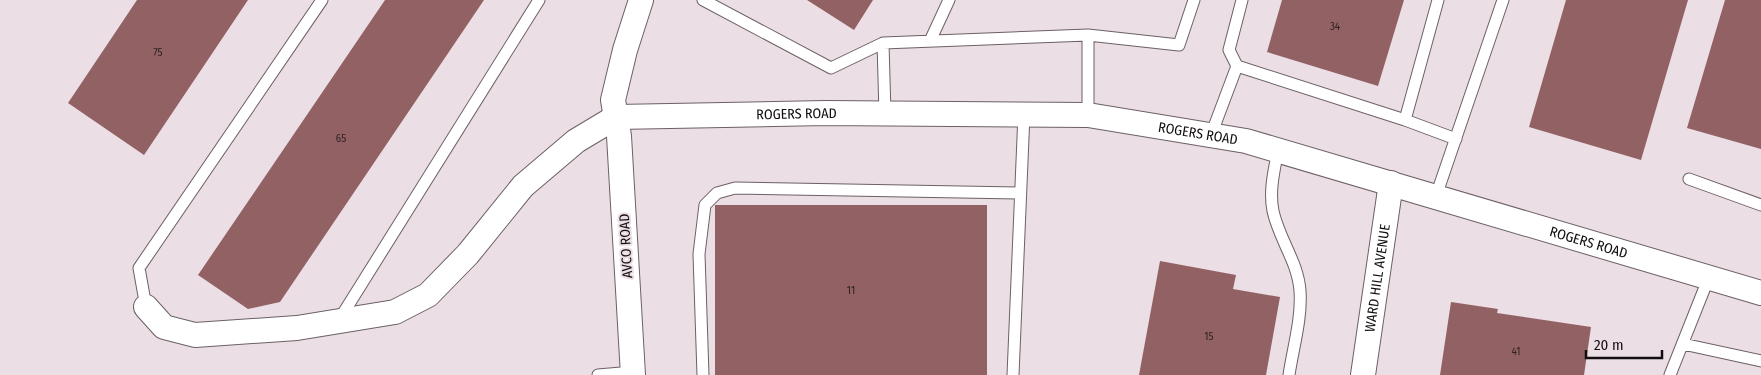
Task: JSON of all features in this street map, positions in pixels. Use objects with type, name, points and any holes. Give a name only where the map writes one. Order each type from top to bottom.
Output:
[{"type":"street","name":"AVCO ROAD","points":[[633,374],[619,136],[613,100],[640,0]]},
{"type":"street","name":"ROGERS ROAD","points":[[616,118],[885,114],[1088,115],[1246,141],[1761,292]]},
{"type":"street","points":[[146,307],[164,326],[195,335],[298,328],[395,312],[428,295],[468,254],[523,186],[576,141],[616,118]]},
{"type":"street","name":"WARD HILL AVENUE","points":[[1363,375],[1391,183]]},
{"type":"lane","points":[[146,307],[139,268],[322,0]]},
{"type":"lane","points":[[338,321],[539,0]]},
{"type":"lane","points":[[930,41],[949,0]]},
{"type":"lane","points":[[707,1],[831,68],[883,43],[1088,35],[1179,45],[1194,0]]},
{"type":"lane","points":[[1242,0],[1228,50],[1237,66],[1405,120],[1456,139]]},
{"type":"lane","points":[[1405,120],[1438,0]]},
{"type":"lane","points":[[1436,196],[1503,0]]},
{"type":"lane","points":[[1088,35],[1088,115]]},
{"type":"lane","points":[[883,43],[885,114]]},
{"type":"lane","points":[[1211,135],[1237,66]]},
{"type":"lane","points":[[1013,375],[1024,114]]},
{"type":"lane","points":[[1278,150],[1271,184],[1273,212],[1296,266],[1300,292],[1289,375]]},
{"type":"lane","points":[[1689,179],[1761,205]]},
{"type":"lane","points":[[703,375],[698,254],[705,205],[717,193],[735,188],[1020,193]]},
{"type":"lane","points":[[1670,375],[1710,277]]},
{"type":"lane","points":[[1682,344],[1761,361]]},
{"type":"lane","points":[[598,375],[633,374]]},
{"type":"building","points":[[137,0],[248,0],[144,155],[68,103]]},
{"type":"building","points":[[385,0],[484,0],[280,302],[248,309],[198,275]]},
{"type":"building","points":[[807,0],[873,0],[854,30]]},
{"type":"building","points":[[1282,0],[1404,0],[1378,86],[1267,52]]},
{"type":"building","points":[[1566,0],[1688,0],[1641,160],[1529,127]]},
{"type":"building","points":[[1725,0],[1761,0],[1761,149],[1687,128]]},
{"type":"building","points":[[715,205],[987,205],[987,375],[715,375]]},
{"type":"building","points":[[1160,261],[1236,275],[1233,289],[1280,297],[1266,375],[1139,375]]},
{"type":"building","points":[[1451,302],[1498,309],[1497,313],[1591,327],[1584,375],[1440,375]]}]
